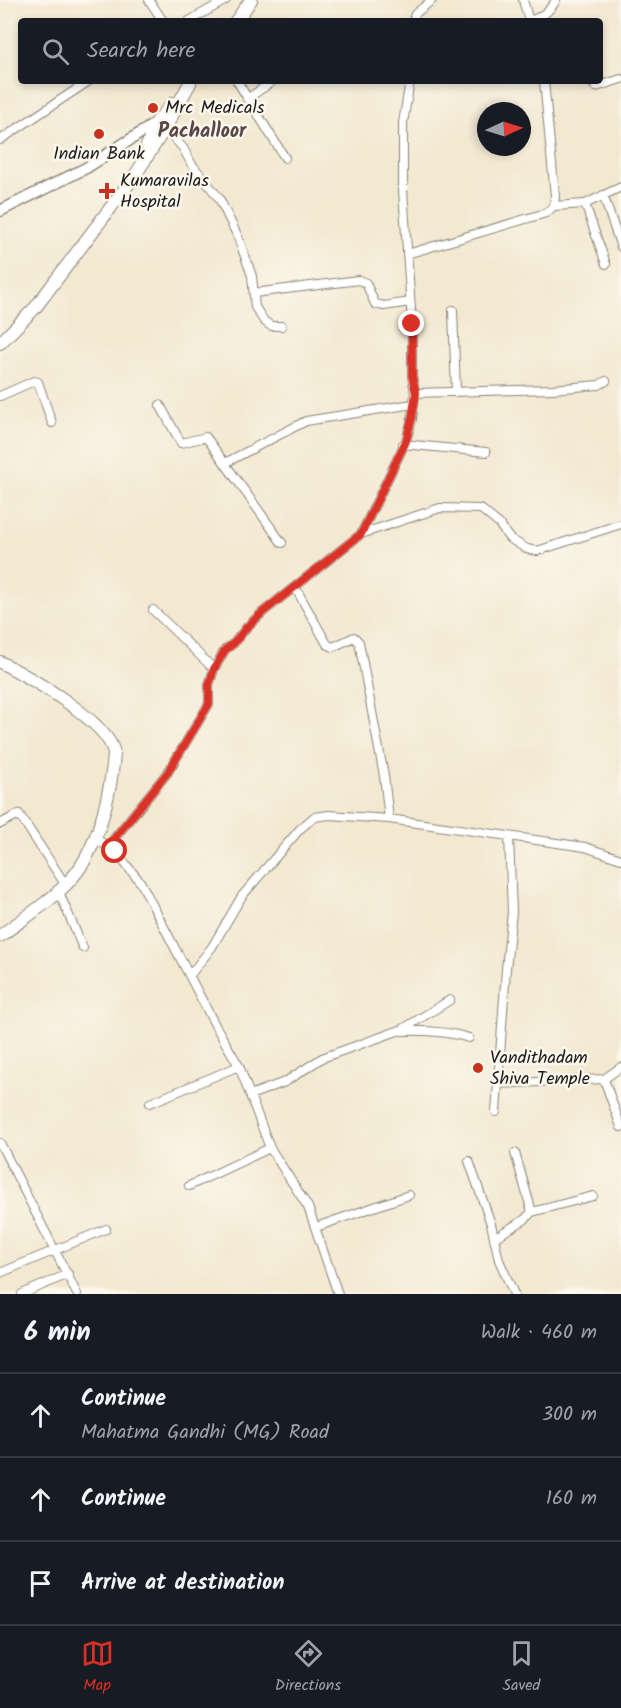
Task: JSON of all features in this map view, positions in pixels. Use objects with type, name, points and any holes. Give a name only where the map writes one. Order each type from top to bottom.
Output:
[{"type":"main road","points":[[238,18],[250,0]]},
{"type":"main road","points":[[0,344],[35,308],[136,174],[161,125],[190,84]]},
{"type":"main road","points":[[0,662],[89,718],[113,745],[113,766],[96,839],[73,878],[0,936]]},
{"type":"street","points":[[149,0],[161,18]]},
{"type":"street","points":[[194,18],[226,0]]},
{"type":"street","points":[[414,18],[432,0]]},
{"type":"street","points":[[523,0],[528,18]]},
{"type":"street","points":[[541,18],[556,0]]},
{"type":"street","points":[[593,84],[596,87],[621,79]]},
{"type":"street","points":[[0,140],[84,84]]},
{"type":"street","points":[[239,84],[285,158]]},
{"type":"street","points":[[247,99],[269,84]]},
{"type":"street","points":[[361,534],[410,429],[416,393],[412,376],[403,190],[403,123],[410,84]]},
{"type":"street","points":[[544,84],[554,206]]},
{"type":"street","points":[[0,211],[86,168],[161,125],[183,148],[191,163],[219,198],[242,246],[252,276],[255,307],[264,321],[271,326],[282,326]]},
{"type":"street","points":[[407,254],[529,219],[546,213],[554,206],[585,204],[621,187]]},
{"type":"street","points":[[603,195],[621,247]]},
{"type":"street","points":[[585,204],[606,264]]},
{"type":"street","points":[[254,293],[359,280],[366,283],[375,304],[384,306],[410,302]]},
{"type":"street","points":[[453,310],[456,392]]},
{"type":"street","points":[[0,396],[34,381],[39,382],[52,423]]},
{"type":"street","points":[[416,393],[552,389],[599,385],[606,381]]},
{"type":"street","points":[[225,463],[306,421],[413,404]]},
{"type":"street","points":[[160,405],[181,443],[206,437],[282,543]]},
{"type":"street","points":[[403,444],[486,452]]},
{"type":"street","points":[[108,846],[168,772],[209,704],[209,685],[214,669],[225,650],[246,628],[361,534],[440,508],[481,509],[499,524],[509,538],[527,549],[537,551],[621,525]]},
{"type":"street","points":[[295,587],[327,644],[333,647],[354,637],[358,642],[384,776],[389,819]]},
{"type":"street","points":[[153,610],[214,669]]},
{"type":"street","points":[[0,824],[19,814],[62,887],[83,948]]},
{"type":"street","points":[[190,975],[212,947],[242,896],[310,820],[319,816],[389,819],[585,847],[621,859]]},
{"type":"street","points":[[496,1112],[512,912],[509,837]]},
{"type":"street","points":[[96,839],[108,846],[141,883],[190,975],[238,1066],[270,1148],[308,1207],[337,1294]]},
{"type":"street","points":[[250,1095],[285,1082],[322,1058],[399,1031],[450,1000]]},
{"type":"street","points":[[399,1031],[424,1030],[469,1038]]},
{"type":"street","points":[[150,1103],[238,1066]]},
{"type":"street","points":[[498,1084],[604,1079],[621,1067]]},
{"type":"street","points":[[604,1079],[621,1127]]},
{"type":"street","points":[[0,1143],[77,1294]]},
{"type":"street","points":[[189,1186],[270,1148]]},
{"type":"street","points":[[515,1153],[532,1212]]},
{"type":"street","points":[[469,1161],[491,1224],[499,1260],[514,1294]]},
{"type":"street","points":[[316,1227],[409,1195]]},
{"type":"street","points":[[494,1238],[524,1220],[532,1212],[593,1196]]},
{"type":"street","points":[[0,1273],[106,1229]]},
{"type":"street","points":[[22,1294],[68,1274]]},
{"type":"place","name":"Mrc Medicals","points":[[153,108]]},
{"type":"place","name":"Indian Bank","points":[[99,134]]},
{"type":"place","name":"Kumaravilas Hospital","points":[[107,191]]},
{"type":"place","name":"Vandithadam Shiva Temple","points":[[478,1068]]},
{"type":"district","name":"Pachalloor","points":[[202,132]]},
{"type":"route","points":[[115,851],[108,846],[168,772],[209,704],[209,685],[214,669],[225,650],[263,612],[361,534],[406,441],[412,418],[416,393],[412,376],[412,324]]}]
